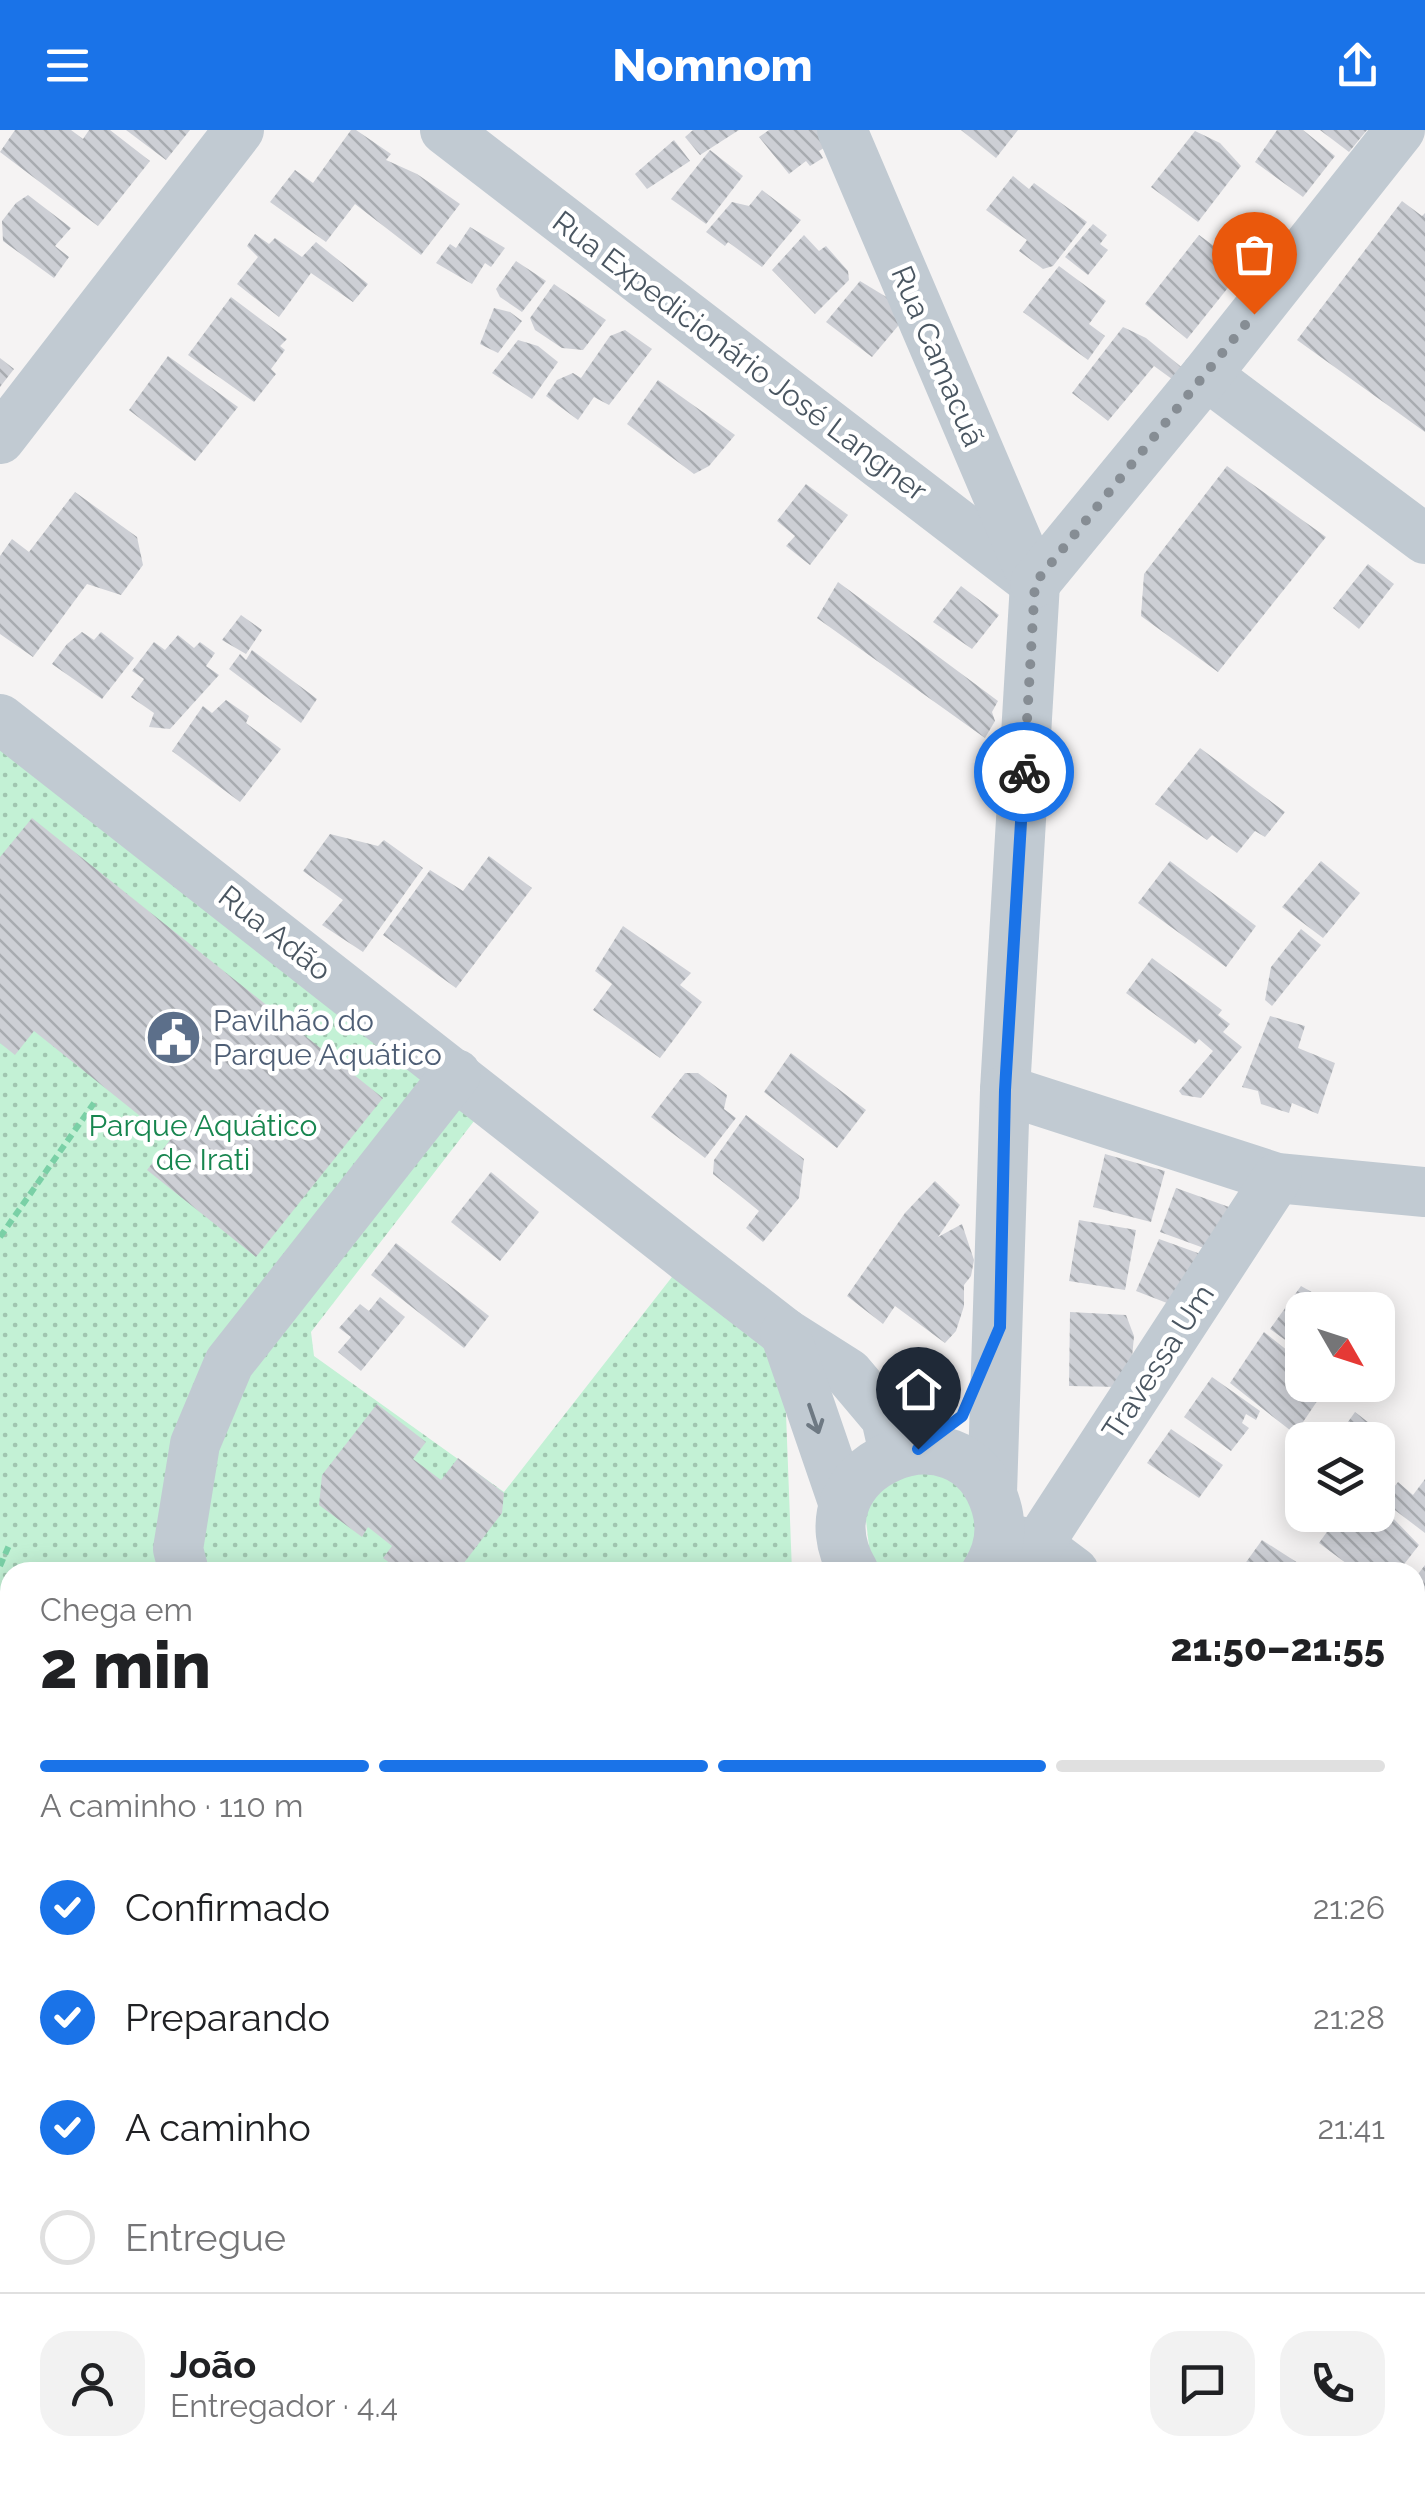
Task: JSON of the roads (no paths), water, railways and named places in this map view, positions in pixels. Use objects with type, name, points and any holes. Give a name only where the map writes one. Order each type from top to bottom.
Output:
[{"type":"street","points":[[0,439],[239,130]]},
{"type":"street","name":"Rua Expedicionário José Langner","points":[[445,130],[1035,583]]},
{"type":"street","name":"Rua Camacuã","points":[[842,130],[1035,583]]},
{"type":"street","points":[[1018,1544],[1000,1327],[1005,1090],[1035,583],[1400,130]]},
{"type":"street","points":[[1206,375],[1425,539]]},
{"type":"street","name":"Rua Adão","points":[[0,720],[784,1333],[848,1372],[886,1418],[906,1451]]},
{"type":"street","points":[[181,1562],[178,1549],[194,1444],[229,1363],[456,1074]]},
{"type":"street","points":[[1005,1090],[1277,1178],[1425,1192]]},
{"type":"street","name":"Travessa Um","points":[[1018,1544],[1277,1178]]},
{"type":"street","points":[[843,1545],[863,1474],[962,1416],[1000,1327]]},
{"type":"street","points":[[784,1333],[843,1545]]},
{"type":"street","points":[[906,1451],[940,1451],[962,1460],[979,1474],[1018,1544]]},
{"type":"place","name":"Pavilhão do Parque Aquático","points":[[174,1037]]},
{"type":"park label","name":"Parque Aquático de Irati","points":[[203,1142]]}]
